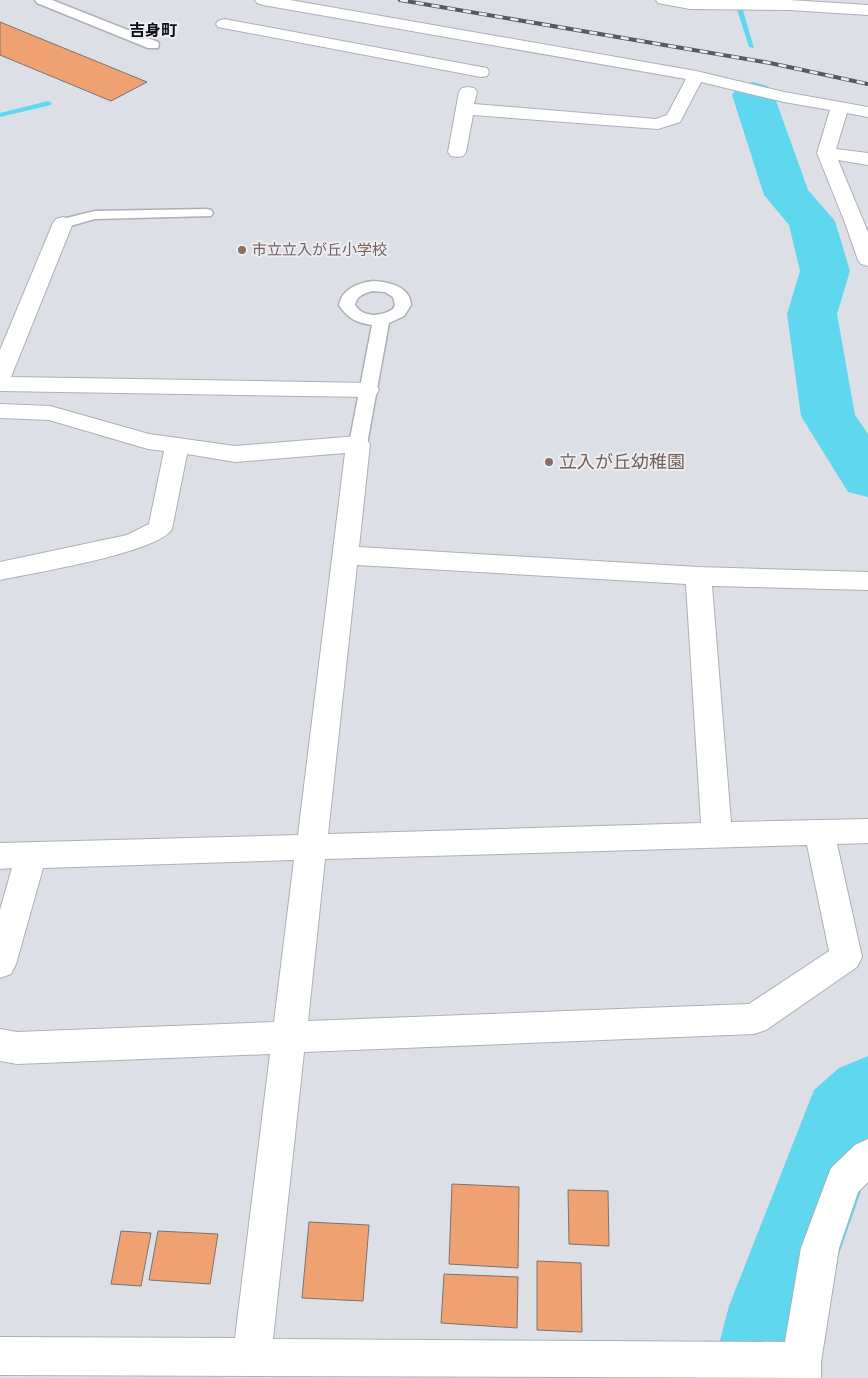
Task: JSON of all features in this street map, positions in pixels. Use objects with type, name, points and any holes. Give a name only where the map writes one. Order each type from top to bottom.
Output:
[{"type":"street","points":[[263,0],[696,76],[784,96],[868,112]]},
{"type":"street","points":[[664,0],[740,6],[789,3],[868,10]]},
{"type":"street","points":[[224,24],[481,72]]},
{"type":"street","points":[[457,152],[470,86],[506,42]]},
{"type":"street","points":[[465,109],[658,124],[674,118],[696,76]]},
{"type":"street","points":[[840,107],[826,153],[861,221],[868,260]]},
{"type":"street","points":[[826,153],[868,160]]},
{"type":"street","points":[[0,377],[63,223]]},
{"type":"street","points":[[0,384],[368,390]]},
{"type":"street","points":[[0,411],[50,413],[148,441],[236,454],[358,444],[252,1358]]},
{"type":"street","points":[[0,571],[133,542],[160,529],[177,446]]},
{"type":"street","points":[[345,555],[698,576],[868,581]]},
{"type":"street","points":[[698,576],[717,836]]},
{"type":"street","points":[[0,856],[868,831]]},
{"type":"street","points":[[0,1045],[17,1048],[754,1019],[846,957],[819,832]]},
{"type":"street","points":[[0,964],[31,856]]},
{"type":"street","points":[[0,1356],[252,1358],[801,1370],[820,1248],[844,1181],[868,1157]]},
{"type":"lane","points":[[41,0],[153,45]]},
{"type":"lane","points":[[63,223],[95,215],[206,214]]},
{"type":"lane","points":[[358,444],[381,320]]},
{"type":"building","points":[[0,22],[147,82],[111,101],[0,55]]},
{"type":"building","points":[[452,1184],[519,1187],[518,1268],[449,1264]]},
{"type":"building","points":[[568,1190],[608,1191],[609,1246],[569,1244]]},
{"type":"building","points":[[309,1222],[369,1225],[363,1301],[302,1298]]},
{"type":"building","points":[[121,1231],[151,1233],[141,1286],[111,1284]]},
{"type":"building","points":[[158,1231],[218,1234],[210,1284],[149,1280]]},
{"type":"building","points":[[537,1261],[581,1263],[582,1332],[537,1330]]},
{"type":"building","points":[[444,1274],[518,1277],[517,1328],[441,1323]]},
{"type":"waterway","points":[[737,0],[752,47]]},
{"type":"waterway","points":[[753,95],[787,195],[812,221],[825,271],[812,314],[828,416],[868,478]]},
{"type":"waterway","points":[[0,115],[48,103]]},
{"type":"waterway","points":[[757,1378],[775,1306],[844,1119],[868,1096]]},
{"type":"railway","points":[[400,0],[770,63],[868,84]]},
{"type":"place","name":"市立立入が丘小学校","points":[[242,250]]},
{"type":"place","name":"立入が丘幼稚園","points":[[549,462]]},
{"type":"district","name":"吉身町","points":[[153,30]]}]
